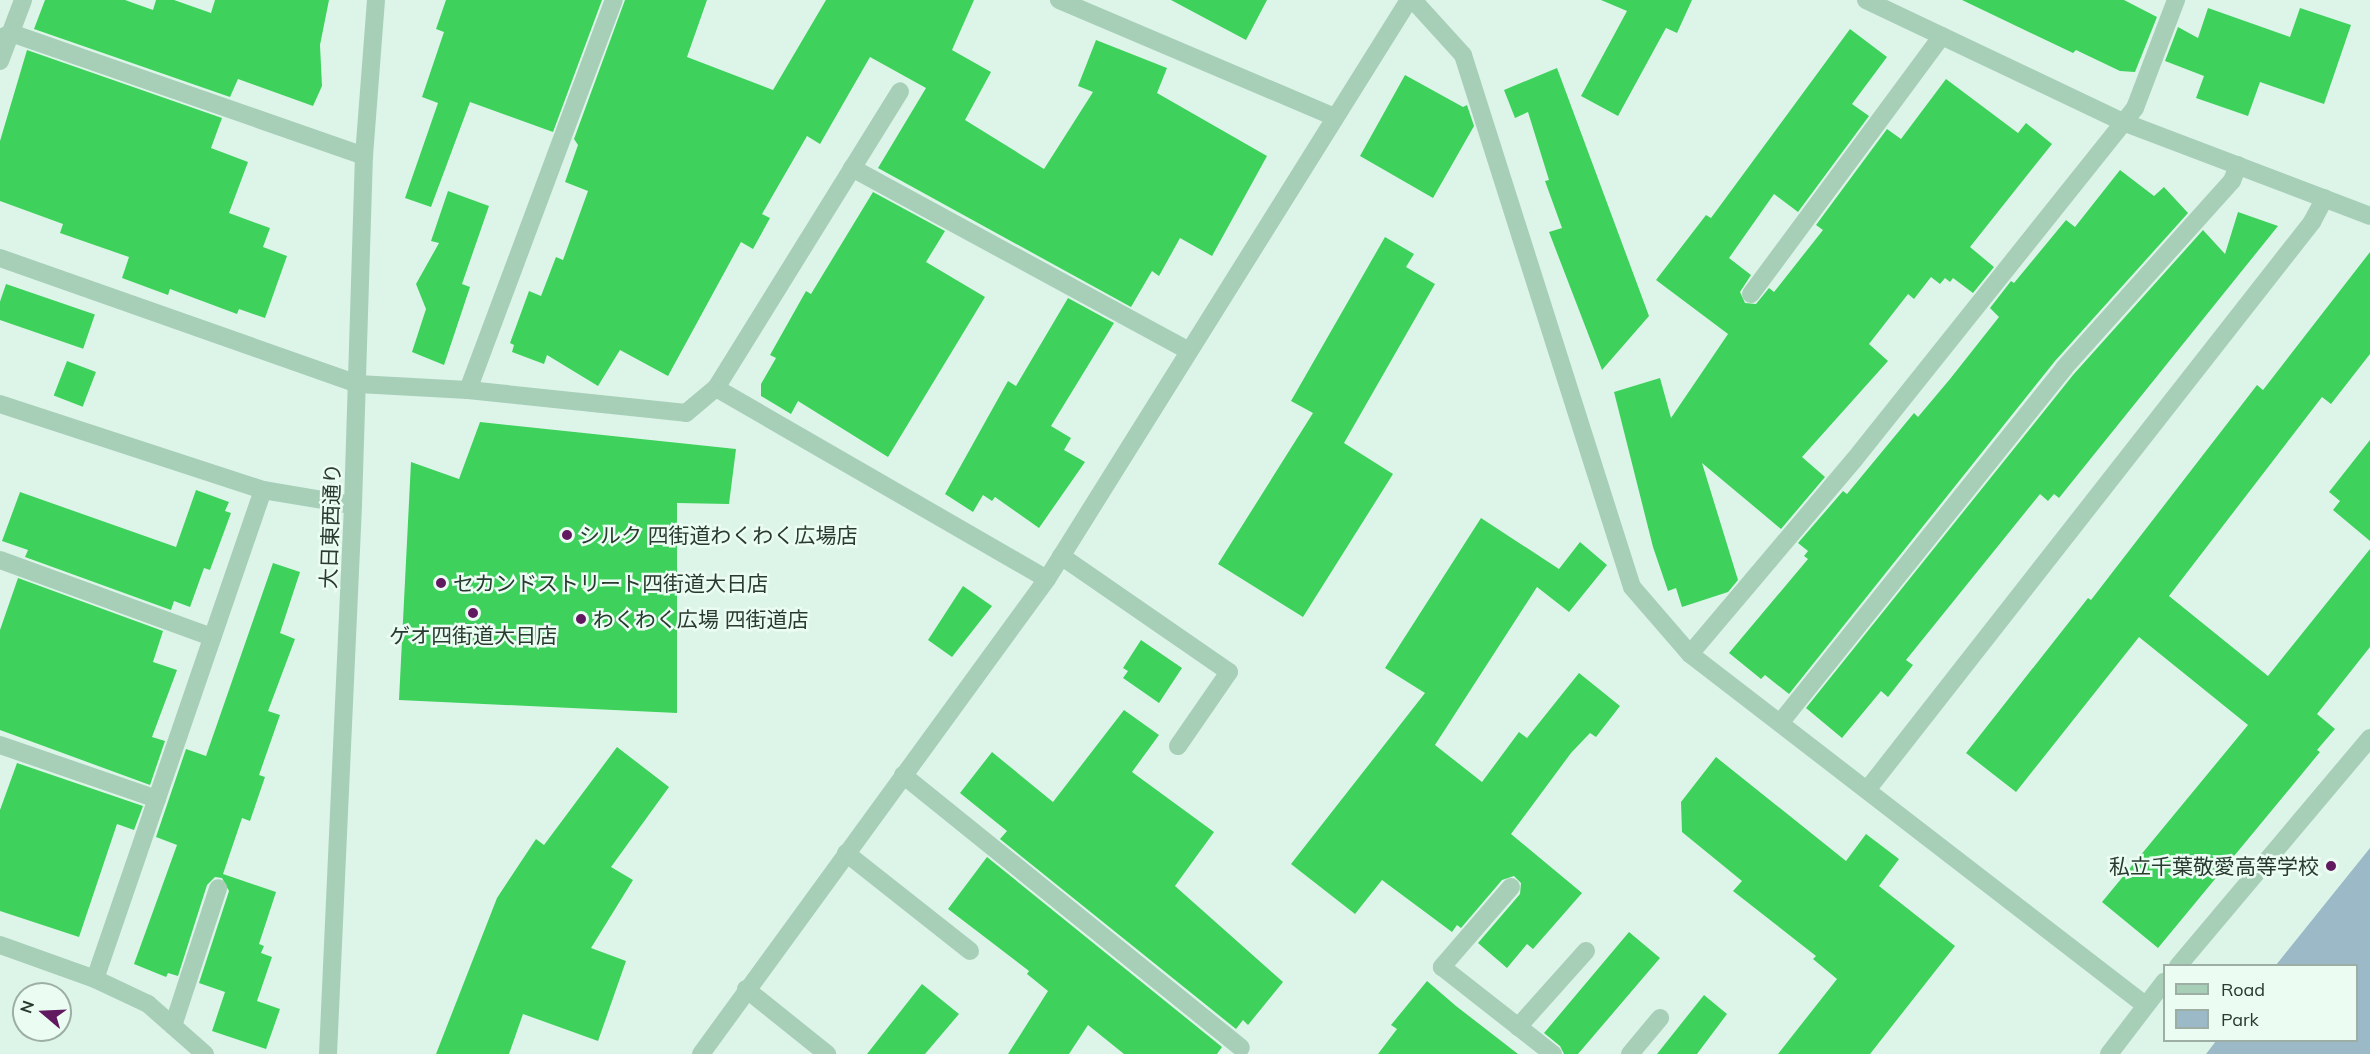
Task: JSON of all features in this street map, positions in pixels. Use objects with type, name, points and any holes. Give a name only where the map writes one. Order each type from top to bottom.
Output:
[{"type":"street","points":[[0,61],[5,36],[23,0]]},
{"type":"street","name":"大日東西通り","points":[[328,1054],[354,505],[363,156],[376,0]]},
{"type":"street","points":[[468,390],[614,0]]},
{"type":"street","points":[[1059,0],[1335,117]]},
{"type":"street","points":[[701,1054],[746,989],[1047,579],[1408,0]]},
{"type":"street","points":[[1413,0],[1462,55],[1632,587],[1690,654],[2145,1005]]},
{"type":"street","points":[[1866,0],[2123,122],[2370,216]]},
{"type":"street","points":[[1690,654],[1854,460],[2135,108],[2176,0]]},
{"type":"street","points":[[5,36],[363,156]]},
{"type":"street","points":[[1751,294],[1942,36]]},
{"type":"street","points":[[0,258],[358,384],[468,390],[686,413],[716,388],[900,91]]},
{"type":"street","points":[[1780,723],[2064,368],[2232,182],[2238,165]]},
{"type":"street","points":[[852,168],[1188,351]]},
{"type":"street","points":[[1867,790],[2312,222],[2325,198]]},
{"type":"street","points":[[716,388],[1047,579]]},
{"type":"street","points":[[0,404],[262,490],[354,505]]},
{"type":"street","points":[[95,978],[262,490]]},
{"type":"street","points":[[1061,556],[1229,672],[1178,746]]},
{"type":"street","points":[[0,560],[212,637]]},
{"type":"street","points":[[2180,964],[2370,738]]},
{"type":"street","points":[[0,745],[157,799]]},
{"type":"street","points":[[903,775],[1241,1048]]},
{"type":"street","points":[[846,853],[970,951]]},
{"type":"street","points":[[1511,886],[1442,967],[1553,1054]]},
{"type":"street","points":[[173,1026],[218,888]]},
{"type":"street","points":[[0,945],[95,978],[148,1004],[205,1054]]},
{"type":"street","points":[[1518,1027],[1586,951]]},
{"type":"street","points":[[2109,1054],[2163,983]]},
{"type":"street","points":[[746,989],[827,1054]]},
{"type":"street","points":[[1630,1054],[1660,1018]]},
{"type":"green space","points":[[2370,848],[2370,1054],[2206,1054],[2215,1042],[2358,1042],[2358,964],[2277,964]]},
{"type":"building","points":[[45,0],[125,0],[153,10],[156,0],[174,0],[211,13],[215,0],[329,0],[320,45],[322,86],[313,106],[238,79],[230,97],[34,29]]},
{"type":"building","points":[[446,0],[602,0],[553,132],[470,102],[431,207],[405,198],[438,103],[422,97],[444,32],[436,29]]},
{"type":"building","points":[[625,0],[707,0],[687,57],[773,90],[826,0],[974,0],[952,50],[991,72],[965,120],[1044,169],[1093,92],[1078,86],[1096,40],[1167,68],[1157,93],[1267,156],[1212,256],[1180,238],[1159,276],[1152,271],[1131,307],[878,168],[926,88],[870,57],[820,144],[807,136],[762,214],[770,218],[753,249],[741,242],[668,376],[620,350],[598,386],[547,355],[544,364],[512,352],[514,345],[510,343],[529,291],[541,296],[556,257],[563,260],[588,191],[565,182],[578,145],[574,139]]},
{"type":"building","points":[[1171,0],[1267,0],[1246,40]]},
{"type":"building","points":[[1601,0],[1692,0],[1677,33],[1666,28],[1618,116],[1581,96],[1627,11]]},
{"type":"building","points":[[1962,0],[2124,0],[2157,17],[2135,72],[2120,71],[2076,50],[2073,53]]},
{"type":"building","points":[[2208,8],[2290,37],[2300,8],[2351,25],[2324,104],[2260,82],[2248,116],[2196,98],[2204,76],[2165,61],[2178,27],[2198,38]]},
{"type":"building","points":[[1850,29],[1887,57],[1852,104],[1869,116],[1798,212],[1774,194],[1729,258],[1751,275],[1740,292],[1745,303],[1756,304],[1769,288],[1774,292],[1823,230],[1816,225],[1887,129],[1901,139],[1946,79],[2018,133],[2026,123],[2052,144],[1970,247],[1994,267],[1973,293],[1953,278],[1950,282],[1945,278],[1940,284],[1931,277],[1914,299],[1908,294],[1869,344],[1888,361],[1802,457],[1825,477],[1781,529],[1702,463],[1738,580],[1728,592],[1682,607],[1676,588],[1668,591],[1653,547],[1614,392],[1660,378],[1671,418],[1728,334],[1656,280],[1706,215],[1711,218]]},
{"type":"building","points":[[27,50],[222,118],[211,148],[248,162],[229,213],[270,228],[263,247],[287,256],[265,318],[239,309],[237,314],[170,289],[168,295],[122,278],[129,257],[60,233],[63,224],[0,201],[0,141]]},
{"type":"building","points":[[1557,68],[1649,316],[1602,370],[1549,232],[1562,228],[1545,181],[1549,180],[1528,112],[1515,118],[1504,90]]},
{"type":"building","points":[[1405,75],[1463,107],[1467,105],[1474,126],[1433,198],[1360,156]]},
{"type":"building","points":[[2120,170],[2154,196],[2164,187],[2188,213],[2055,361],[1789,694],[1765,675],[1761,679],[1729,653],[1808,559],[1804,556],[1808,551],[1798,543],[1843,491],[1847,494],[1914,413],[1918,417],[1950,379],[1999,317],[1990,308],[2011,281],[2014,283],[2066,220],[2075,227]]},
{"type":"building","points":[[448,191],[489,206],[462,284],[470,287],[444,365],[412,352],[426,309],[416,284],[439,243],[431,241]]},
{"type":"building","points":[[873,192],[945,231],[926,262],[985,297],[888,457],[798,401],[791,414],[761,396],[761,384],[776,358],[770,355],[806,291],[811,294]]},
{"type":"building","points":[[2238,212],[2278,226],[2059,498],[2054,494],[2048,501],[2040,494],[1906,660],[1913,665],[1888,697],[1881,691],[1842,738],[1806,708],[2073,375],[2203,230],[2225,254]]},
{"type":"building","points":[[1385,237],[1414,254],[1406,267],[1435,284],[1344,443],[1393,474],[1303,617],[1218,564],[1313,413],[1291,401]]},
{"type":"building","points":[[2370,252],[2370,354],[2331,404],[2322,397],[2169,596],[2268,676],[2370,549],[2370,647],[2317,714],[2335,729],[2317,750],[2320,752],[2158,948],[2102,902],[2248,725],[2139,637],[2016,792],[1966,753],[2088,598],[2091,600],[2257,385],[2263,390]]},
{"type":"building","points":[[6,284],[95,315],[83,349],[0,320],[0,301]]},
{"type":"building","points":[[1068,298],[1114,323],[1051,426],[1071,438],[1064,450],[1085,462],[1039,528],[995,497],[992,501],[983,495],[973,512],[945,494],[1008,381],[1016,386]]},
{"type":"building","points":[[67,361],[96,372],[83,407],[54,396]]},
{"type":"building","points":[[480,422],[736,449],[729,504],[677,503],[677,713],[399,700],[411,462],[459,479]]},
{"type":"building","points":[[2370,440],[2370,541],[2333,510],[2340,501],[2329,492]]},
{"type":"building","points":[[196,490],[229,502],[225,511],[231,513],[210,570],[204,568],[190,607],[174,601],[171,610],[25,557],[28,550],[2,541],[20,492],[176,547]]},
{"type":"building","points":[[1481,518],[1559,569],[1580,542],[1607,565],[1569,612],[1537,587],[1435,745],[1482,782],[1519,732],[1527,738],[1579,673],[1620,706],[1596,737],[1590,733],[1571,753],[1511,834],[1582,893],[1533,949],[1527,944],[1507,968],[1478,943],[1520,894],[1521,883],[1514,876],[1502,880],[1461,928],[1457,925],[1452,932],[1382,880],[1355,914],[1291,864],[1425,693],[1385,668]]},
{"type":"building","points":[[273,563],[300,572],[280,633],[295,639],[268,711],[280,715],[259,775],[265,777],[250,821],[242,818],[223,874],[276,892],[259,944],[264,946],[261,953],[272,957],[257,1001],[280,1009],[266,1049],[212,1031],[225,992],[199,983],[229,891],[222,878],[215,877],[207,885],[178,976],[168,973],[166,977],[134,964],[177,845],[156,837],[186,749],[206,756]]},
{"type":"building","points":[[18,578],[163,631],[153,662],[177,670],[152,737],[165,741],[150,785],[0,730],[0,630]]},
{"type":"building","points":[[963,586],[992,606],[952,657],[928,640]]},
{"type":"building","points":[[1141,640],[1182,668],[1159,703],[1123,678],[1128,671],[1123,668]]},
{"type":"building","points":[[1124,710],[1159,735],[1132,772],[1214,832],[1175,886],[1283,982],[1248,1025],[1243,1020],[1236,1029],[1000,839],[1007,831],[960,793],[992,752],[1053,802]]},
{"type":"building","points":[[617,747],[669,787],[611,867],[633,880],[591,948],[626,961],[598,1041],[523,1014],[509,1054],[436,1054],[497,898],[536,839],[544,845]]},
{"type":"building","points":[[1716,757],[1846,861],[1866,834],[1899,859],[1879,886],[1955,946],[1870,1054],[1778,1054],[1837,979],[1813,959],[1816,956],[1733,891],[1742,881],[1682,832],[1681,802]]},
{"type":"building","points":[[17,763],[143,806],[134,830],[117,824],[79,937],[0,911],[0,810]]},
{"type":"building","points":[[987,857],[1222,1047],[1217,1054],[1124,1054],[1088,1025],[1069,1054],[1008,1054],[1048,991],[1027,974],[1029,971],[948,909]]},
{"type":"building","points":[[1629,932],[1660,958],[1578,1054],[1564,1054],[1560,1046],[1544,1033]]},
{"type":"building","points":[[1427,981],[1518,1054],[1378,1054],[1397,1029],[1391,1025]]},
{"type":"building","points":[[922,984],[959,1014],[925,1054],[867,1054]]},
{"type":"building","points":[[1704,995],[1727,1014],[1697,1054],[1657,1054]]},
{"type":"place","name":"シルク 四街道わくわく広場店","points":[[567,535]]},
{"type":"place","name":"セカンドストリート四街道大日店","points":[[441,583]]},
{"type":"place","name":"ゲオ四街道大日店","points":[[473,613]]},
{"type":"place","name":"わくわく広場 四街道店","points":[[581,619]]},
{"type":"place","name":"私立千葉敬愛高等学校","points":[[2331,866]]}]
